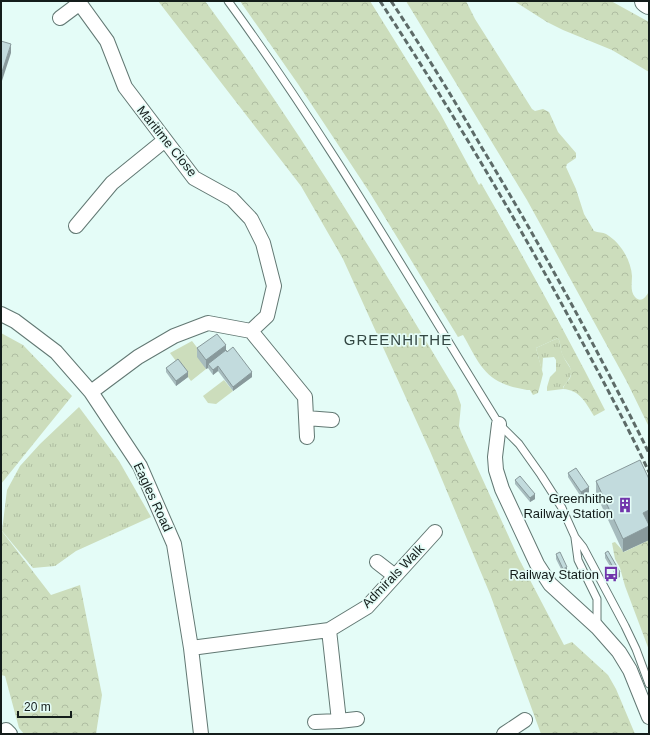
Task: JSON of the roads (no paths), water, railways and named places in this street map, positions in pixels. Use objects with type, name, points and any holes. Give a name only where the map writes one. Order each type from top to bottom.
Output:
[{"type":"street","points":[[60,18],[79,2]]},
{"type":"street","name":"Maritime Close","points":[[79,2],[107,40],[125,87],[194,178],[232,199],[251,219],[263,243],[274,286],[267,316],[251,331]]},
{"type":"street","points":[[76,226],[112,183],[165,140]]},
{"type":"street","name":"Eagles Road","points":[[1,314],[15,321],[56,352],[91,392],[140,466],[174,544],[191,648],[201,734]]},
{"type":"street","points":[[91,392],[144,354],[174,336],[208,323],[251,331],[305,397],[307,437]]},
{"type":"street","points":[[306,418],[332,420]]},
{"type":"street","points":[[499,424],[495,457],[496,470],[502,488],[530,550],[547,581],[566,600],[597,626],[626,661],[649,718]]},
{"type":"street","name":"Admirals Walk","points":[[191,648],[329,630],[367,607],[435,532]]},
{"type":"street","points":[[377,562],[395,576]]},
{"type":"street","points":[[329,630],[339,721]]},
{"type":"street","points":[[315,722],[357,719]]},
{"type":"street","points":[[504,734],[525,720]]},
{"type":"lane","points":[[228,1],[294,95],[344,171],[499,424],[519,444],[563,510],[575,537],[620,614],[636,649],[649,684]]},
{"type":"lane","points":[[575,537],[578,560],[597,599],[597,626]]},
{"type":"railway","points":[[380,1],[453,115],[499,193],[565,310],[649,472]]},
{"type":"railway","points":[[391,1],[449,92],[526,223],[589,337],[649,453]]},
{"type":"place","name":"Greenhithe Railway Station","points":[[625,505]]},
{"type":"place","name":"Railway Station","points":[[611,574]]},
{"type":"district","name":"GREENHITHE","points":[[398,339]]}]
